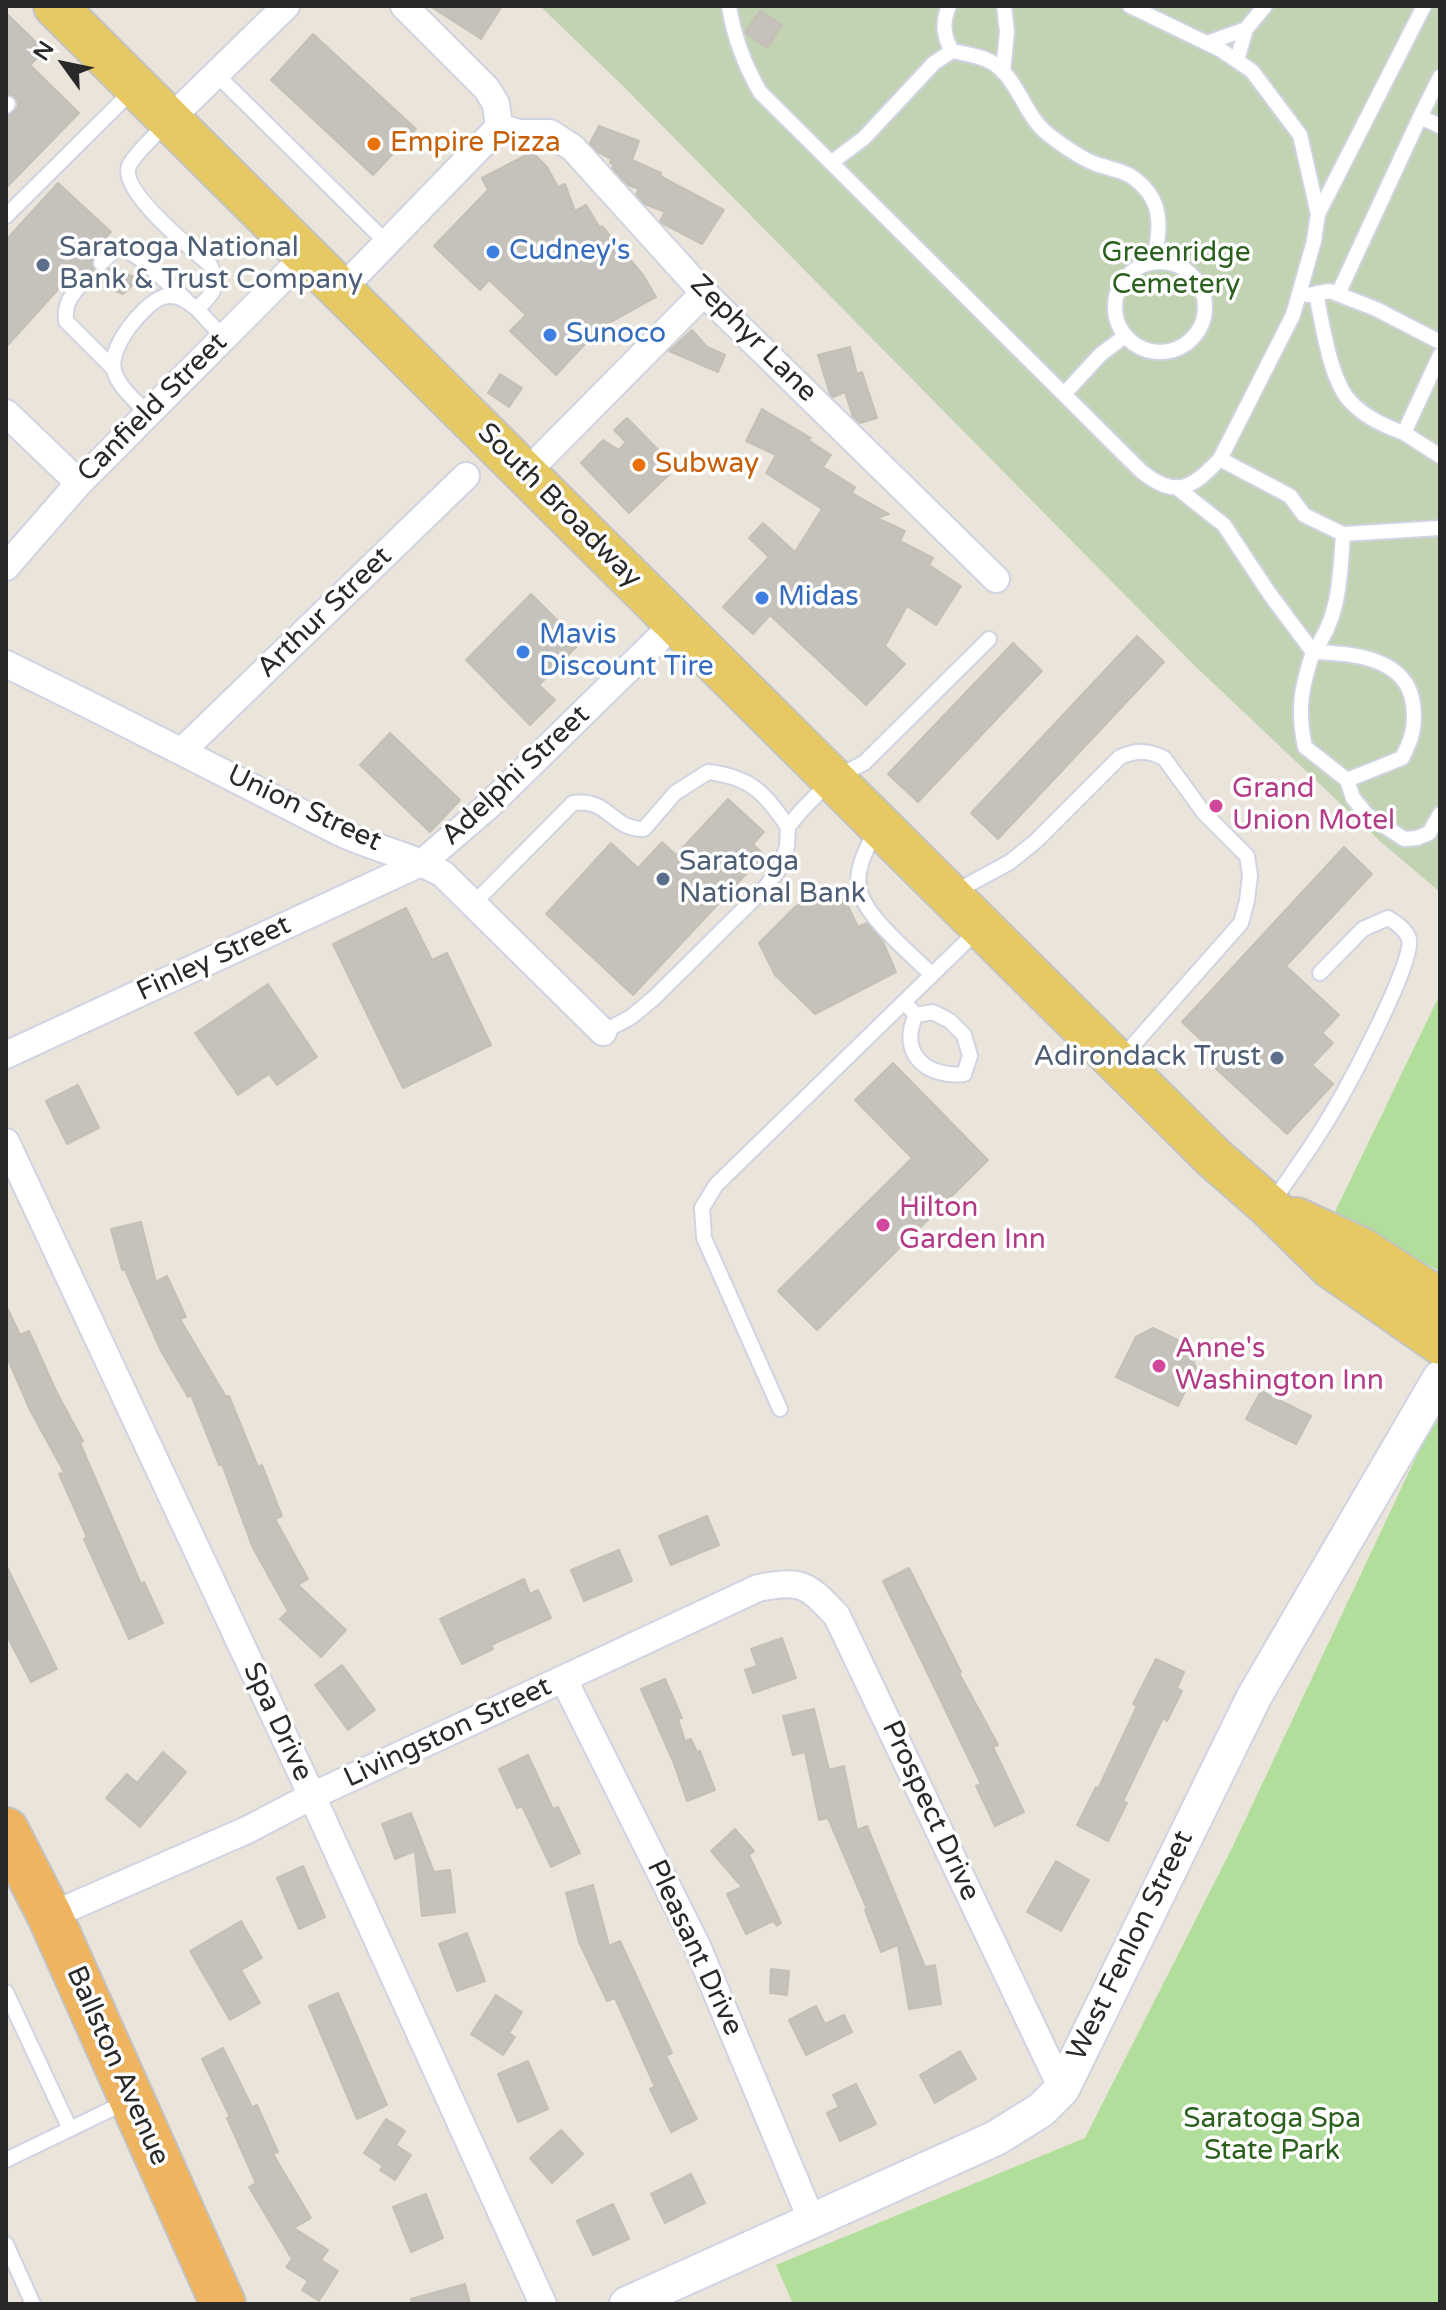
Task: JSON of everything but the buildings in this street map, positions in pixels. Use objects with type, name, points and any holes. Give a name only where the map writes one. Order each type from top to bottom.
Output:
[{"type":"highway","name":"Ballston Avenue","points":[[6,1830],[50,1916],[223,2304]]},
{"type":"main road","name":"South Broadway","points":[[55,6],[1214,1158],[1331,1267],[1440,1343]]},
{"type":"main road","name":"South Broadway","points":[[1269,1206],[1361,1249],[1440,1300]]},
{"type":"street","points":[[169,120],[286,6]]},
{"type":"street","points":[[341,290],[499,127],[496,104],[487,89],[404,6]]},
{"type":"street","name":"Zephyr Lane","points":[[499,127],[518,133],[550,133],[573,148],[704,293],[996,579]]},
{"type":"street","name":"Canfield Street","points":[[6,567],[79,483],[306,255]]},
{"type":"street","points":[[526,473],[704,293]]},
{"type":"street","points":[[6,413],[79,483]]},
{"type":"street","name":"Arthur Street","points":[[183,750],[466,476]]},
{"type":"street","name":"Adelphi Street","points":[[423,862],[487,807],[676,622]]},
{"type":"street","name":"Union Street","points":[[6,664],[183,750],[340,832],[423,862],[443,874],[603,1032]]},
{"type":"street","name":"Finley Street","points":[[6,1055],[423,862]]},
{"type":"street","name":"Spa Drive","points":[[6,1142],[312,1796],[543,2304]]},
{"type":"street","name":"West Fenlon Street","points":[[627,2304],[996,2138],[1041,2110],[1062,2089],[1254,1697],[1440,1378]]},
{"type":"street","name":"Prospect Drive","points":[[758,1588],[800,1584],[816,1594],[837,1616],[1062,2089]]},
{"type":"street","name":"Livingston Street","points":[[50,1916],[247,1830],[312,1796],[758,1588]]},
{"type":"street","name":"Pleasant Drive","points":[[564,1680],[697,1946],[812,2221]]},
{"type":"lane","points":[[729,6],[733,33],[743,62],[760,92],[1141,471],[1159,485],[1176,487],[1201,478],[1220,459],[1293,315],[1318,214],[1424,6]]},
{"type":"lane","points":[[949,6],[943,29],[952,51],[992,62],[1003,72],[1028,113],[1047,134],[1094,163],[1124,170],[1148,193],[1156,207],[1159,233],[1154,262]]},
{"type":"lane","points":[[1003,72],[1007,32],[1004,6]]},
{"type":"lane","points":[[1237,60],[1246,29],[1265,6]]},
{"type":"lane","points":[[1133,7],[1207,43],[1252,71],[1300,135],[1318,214]]},
{"type":"lane","points":[[1207,43],[1246,29]]},
{"type":"lane","points":[[832,162],[864,138],[934,63],[952,51]]},
{"type":"lane","points":[[217,75],[387,243]]},
{"type":"lane","points":[[1338,294],[1440,77]]},
{"type":"lane","points":[[6,216],[136,87]]},
{"type":"lane","points":[[1420,117],[1440,126]]},
{"type":"lane","points":[[169,120],[129,165],[128,178],[140,199],[210,265],[216,277],[215,287],[191,304]]},
{"type":"lane","points":[[101,263],[114,251],[124,248],[146,263],[223,337]]},
{"type":"lane","points":[[1154,262],[1170,263],[1184,269],[1195,280],[1202,293],[1204,309],[1201,324],[1193,337],[1181,347],[1167,352],[1151,351],[1137,346],[1125,336],[1118,324],[1116,297],[1130,274],[1154,262]]},
{"type":"lane","points":[[85,280],[70,296],[65,310],[66,321],[114,369]]},
{"type":"lane","points":[[1300,296],[1330,291],[1376,309],[1440,342]]},
{"type":"lane","points":[[1316,293],[1330,360],[1348,400],[1378,423],[1404,433],[1440,456]]},
{"type":"lane","points":[[148,414],[119,383],[113,356],[119,342],[163,297],[175,296],[191,304]]},
{"type":"lane","points":[[1065,393],[1101,354],[1125,336]]},
{"type":"lane","points":[[1404,433],[1440,355]]},
{"type":"lane","points":[[1220,459],[1290,496],[1304,515],[1343,534],[1440,528]]},
{"type":"lane","points":[[1176,487],[1224,525],[1313,652]]},
{"type":"lane","points":[[1343,534],[1338,596],[1325,636],[1313,652],[1301,686],[1299,719],[1305,747],[1347,780],[1353,798],[1366,814],[1404,839],[1429,833],[1440,814]]},
{"type":"lane","points":[[788,827],[831,780],[864,763],[989,639]]},
{"type":"lane","points":[[1313,652],[1374,660],[1400,673],[1411,691],[1415,721],[1411,740],[1402,758],[1347,780]]},
{"type":"lane","points":[[948,895],[1010,862],[1036,841],[1120,757],[1137,750],[1164,758],[1204,813],[1247,856],[1250,875],[1247,901],[1241,923],[1117,1063]]},
{"type":"lane","points":[[473,904],[573,803],[586,801],[599,805],[617,822],[632,829],[644,829],[675,793],[708,772],[750,782],[772,803],[788,827],[787,846],[780,868],[764,889],[654,998],[631,1017],[603,1032]]},
{"type":"lane","points":[[877,826],[861,863],[858,887],[867,908],[932,975]]},
{"type":"lane","points":[[1269,1206],[1333,1111],[1398,982],[1408,958],[1409,939],[1402,927],[1388,918],[1363,929],[1320,973]]},
{"type":"lane","points":[[780,1409],[704,1238],[702,1208],[716,1185],[981,928]]},
{"type":"lane","points":[[904,1002],[916,1015]]},
{"type":"lane","points":[[933,1012],[950,1021],[964,1035],[970,1056],[964,1074],[947,1076],[932,1072],[916,1057],[910,1038],[916,1015],[933,1012]]},
{"type":"lane","points":[[6,1992],[70,2129]]},
{"type":"lane","points":[[6,2160],[132,2099]]},
{"type":"lane","points":[[7,2250],[33,2304]]},
{"type":"green space","name":"Greenridge Cemetery","points":[[540,6],[1440,6],[1440,892],[1382,843],[1195,666],[621,84]]},
{"type":"green space","points":[[1440,994],[1440,1271],[1333,1216]]},
{"type":"green space","name":"Saratoga Spa State Park","points":[[1440,1406],[1440,2304],[793,2304],[776,2265],[1085,2138],[1232,1848]]},
{"type":"place","name":"Empire Pizza","points":[[374,144]]},
{"type":"place","name":"Cudney's","points":[[493,252]]},
{"type":"place","name":"Saratoga National Bank & Trust Company","points":[[43,265]]},
{"type":"place","name":"Sunoco","points":[[550,335]]},
{"type":"place","name":"Subway","points":[[639,465]]},
{"type":"place","name":"Midas","points":[[762,598]]},
{"type":"place","name":"Mavis Discount Tire","points":[[523,652]]},
{"type":"place","name":"Grand Union Motel","points":[[1216,806]]},
{"type":"place","name":"Saratoga National Bank","points":[[663,879]]},
{"type":"place","name":"Adirondack Trust","points":[[1277,1058]]},
{"type":"place","name":"Hilton Garden Inn","points":[[883,1225]]},
{"type":"place","name":"Anne's Washington Inn","points":[[1159,1366]]}]
